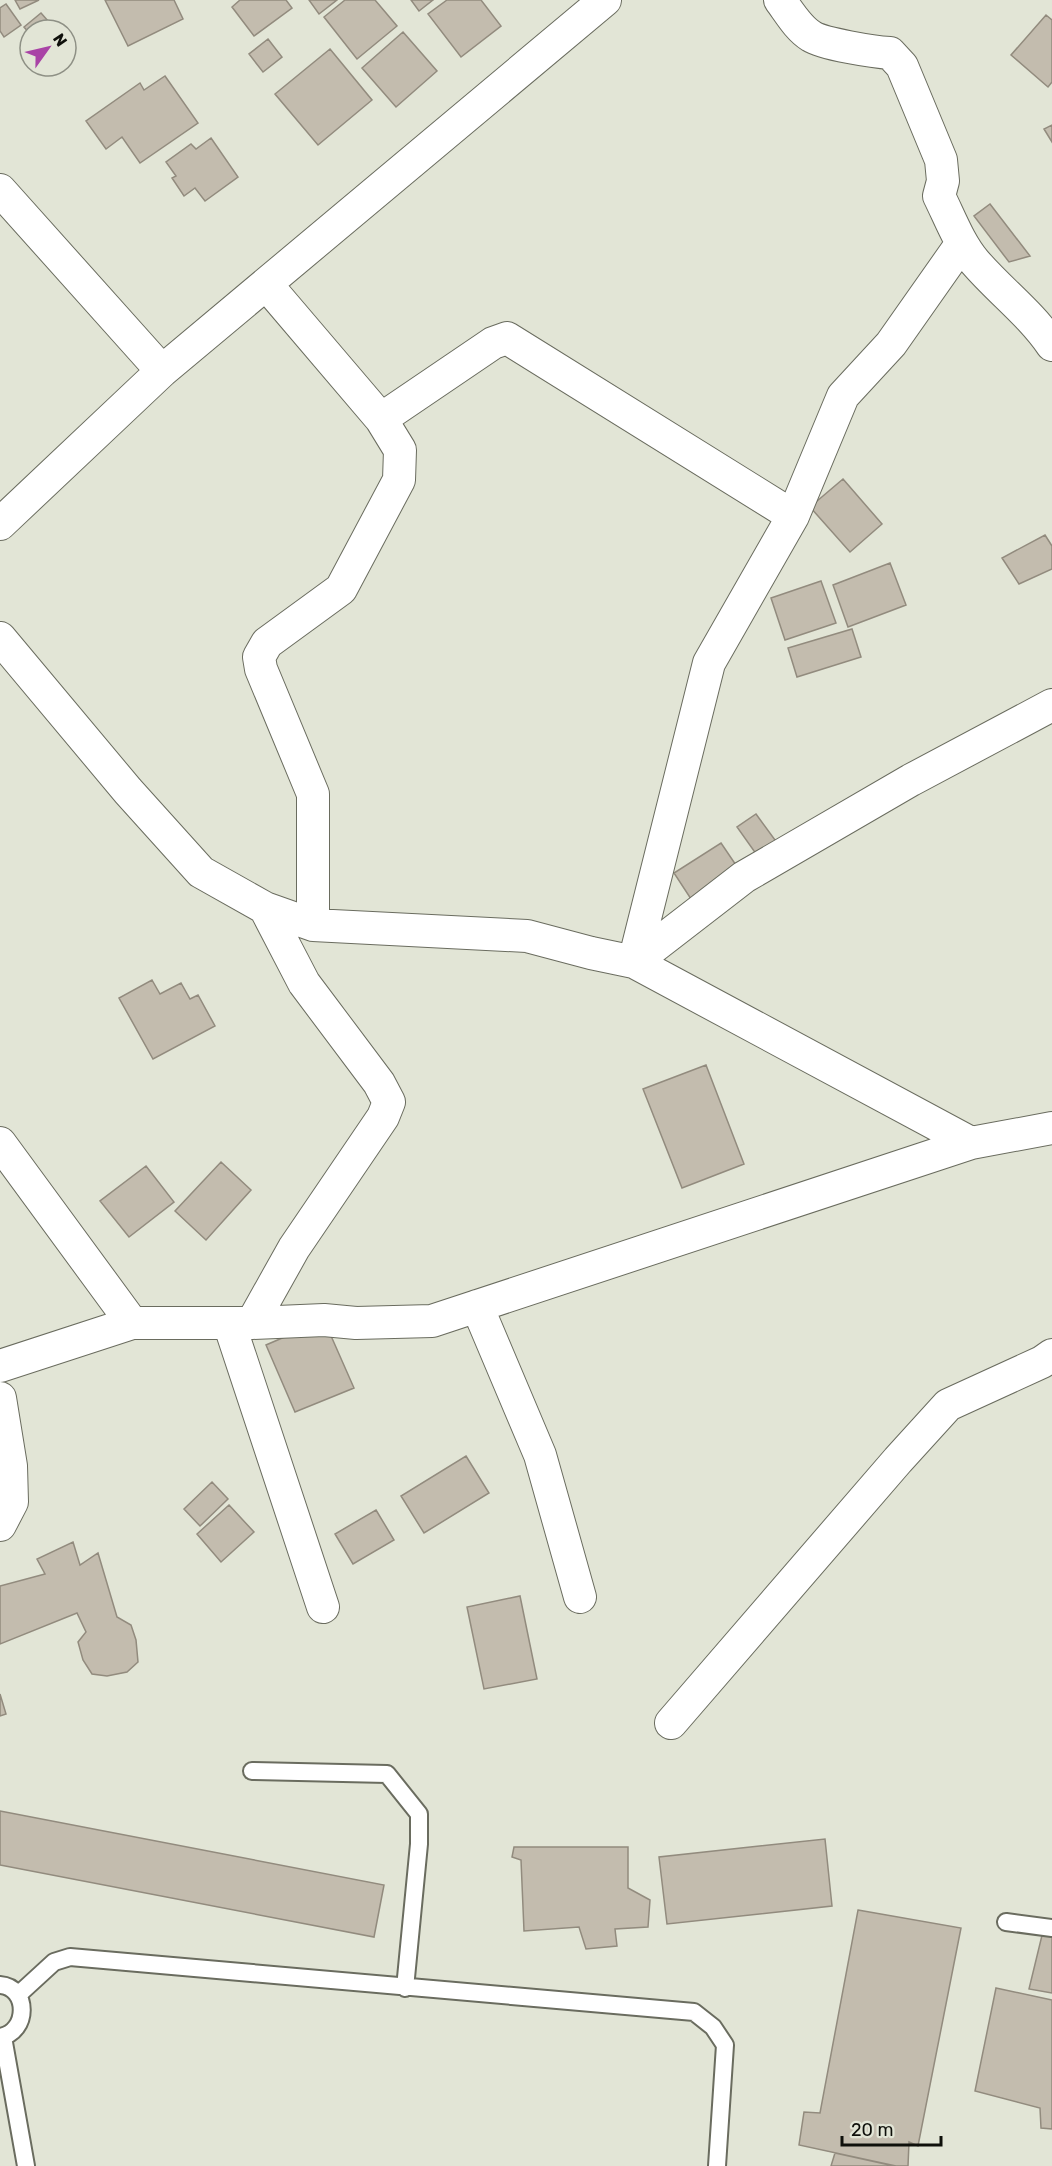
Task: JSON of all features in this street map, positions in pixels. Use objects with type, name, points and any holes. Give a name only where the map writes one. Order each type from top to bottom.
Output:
[{"type":"street","points":[[0,524],[162,371],[605,0]]},
{"type":"street","points":[[780,0],[803,30],[813,38],[873,52],[890,53],[902,66],[941,160],[943,182],[939,196],[962,243],[975,261],[1039,325],[1052,345]]},
{"type":"street","points":[[0,190],[162,371]]},
{"type":"street","points":[[634,962],[709,663],[793,516],[843,396],[891,344],[962,243]]},
{"type":"street","points":[[266,284],[381,418],[400,450],[399,480],[340,589],[267,643],[259,657],[261,669],[313,794],[313,925]]},
{"type":"street","points":[[381,418],[493,343],[507,338],[793,516]]},
{"type":"street","points":[[0,638],[128,791],[201,872],[265,908],[313,925],[527,936],[634,962],[971,1143]]},
{"type":"street","points":[[634,962],[744,877],[911,780],[1052,705]]},
{"type":"street","points":[[241,1323],[383,1117],[389,1102],[379,1083],[304,982],[265,908]]},
{"type":"street","points":[[0,1366],[132,1323],[432,1321],[971,1143],[1052,1128]]},
{"type":"street","points":[[0,1143],[132,1323]]},
{"type":"street","points":[[477,1306],[540,1455],[580,1597]]},
{"type":"street","points":[[241,1323],[323,1607]]},
{"type":"street","points":[[671,1723],[948,1405],[1042,1362],[1052,1355]]},
{"type":"street","points":[[0,1398],[10,1466],[12,1502],[0,1525]]},
{"type":"lane","points":[[252,1771],[387,1774],[419,1814],[419,1844],[405,1988]]},
{"type":"lane","points":[[1006,1922],[1052,1928]]},
{"type":"lane","points":[[18,1995],[54,1962],[70,1957],[694,2012],[713,2027],[725,2045],[717,2166]]},
{"type":"lane","points":[[0,1985],[5,1985],[18,1995],[23,2012],[17,2028],[2,2037],[26,2166]]},
{"type":"building","points":[[15,0],[39,0],[20,9]]},
{"type":"building","points":[[105,0],[174,0],[183,19],[128,46]]},
{"type":"building","points":[[240,0],[286,0],[292,8],[254,36],[232,7]]},
{"type":"building","points":[[309,0],[337,0],[319,14]]},
{"type":"building","points":[[345,0],[375,0],[397,26],[357,59],[324,17]]},
{"type":"building","points":[[411,0],[433,0],[419,11]]},
{"type":"building","points":[[447,0],[481,0],[501,26],[461,57],[428,14]]},
{"type":"building","points":[[6,4],[18,21],[18,27],[4,37],[0,31],[0,8]]},
{"type":"building","points":[[41,13],[45,18],[35,18]]},
{"type":"building","points":[[1046,15],[1052,20],[1052,82],[1048,87],[1011,55]]},
{"type":"building","points":[[403,32],[437,71],[396,107],[362,68]]},
{"type":"building","points":[[268,39],[282,57],[263,72],[249,54]]},
{"type":"building","points":[[330,49],[372,100],[318,145],[275,94]]},
{"type":"building","points":[[165,76],[198,123],[140,163],[122,137],[106,149],[86,121],[140,83],[144,90]]},
{"type":"building","points":[[1052,125],[1052,142],[1044,129]]},
{"type":"building","points":[[211,138],[238,177],[205,201],[195,188],[184,196],[172,178],[176,176],[166,162],[191,144],[196,149]]},
{"type":"building","points":[[990,204],[1030,256],[1009,262],[974,216]]},
{"type":"building","points":[[843,479],[882,524],[850,552],[810,507]]},
{"type":"building","points":[[1045,535],[1052,546],[1052,569],[1019,584],[1002,558]]},
{"type":"building","points":[[890,563],[906,605],[848,627],[833,585]]},
{"type":"building","points":[[821,581],[836,623],[785,640],[771,598]]},
{"type":"building","points":[[852,629],[861,657],[797,677],[788,648]]},
{"type":"building","points":[[756,814],[778,844],[759,858],[737,827]]},
{"type":"building","points":[[721,843],[738,868],[691,899],[674,873]]},
{"type":"building","points":[[152,980],[160,994],[181,983],[190,999],[198,995],[215,1026],[153,1059],[119,998]]},
{"type":"building","points":[[706,1065],[744,1164],[682,1188],[643,1089]]},
{"type":"building","points":[[221,1162],[251,1190],[206,1240],[175,1211]]},
{"type":"building","points":[[146,1166],[174,1202],[129,1237],[100,1201]]},
{"type":"building","points":[[324,1320],[354,1388],[295,1412],[266,1345]]},
{"type":"building","points":[[466,1456],[489,1493],[424,1533],[401,1496]]},
{"type":"building","points":[[212,1482],[228,1499],[200,1526],[184,1509]]},
{"type":"building","points":[[229,1505],[254,1532],[221,1562],[197,1534]]},
{"type":"building","points":[[376,1510],[394,1540],[353,1564],[335,1534]]},
{"type":"building","points":[[73,1542],[80,1565],[98,1553],[117,1617],[131,1625],[136,1640],[138,1662],[127,1672],[107,1676],[92,1674],[83,1660],[78,1642],[86,1632],[77,1613],[0,1644],[0,1586],[45,1574],[37,1559]]},
{"type":"building","points":[[520,1596],[537,1679],[484,1689],[467,1607]]},
{"type":"building","points":[[0,1694],[6,1714],[0,1716]]},
{"type":"building","points":[[0,1811],[384,1885],[374,1937],[0,1865]]},
{"type":"building","points":[[825,1839],[832,1906],[667,1924],[659,1857]]},
{"type":"building","points":[[514,1847],[628,1847],[628,1888],[650,1900],[648,1927],[615,1929],[617,1946],[586,1949],[579,1927],[524,1931],[521,1860],[512,1857]]},
{"type":"building","points":[[858,1910],[961,1928],[918,2146],[909,2142],[908,2166],[896,2166],[799,2145],[804,2112],[820,2113]]},
{"type":"building","points":[[1044,1927],[1052,1928],[1052,1993],[1029,1989]]},
{"type":"building","points":[[996,1988],[1052,2000],[1052,2129],[1041,2128],[1040,2108],[975,2091]]},
{"type":"building","points":[[835,2153],[894,2166],[831,2166]]}]
